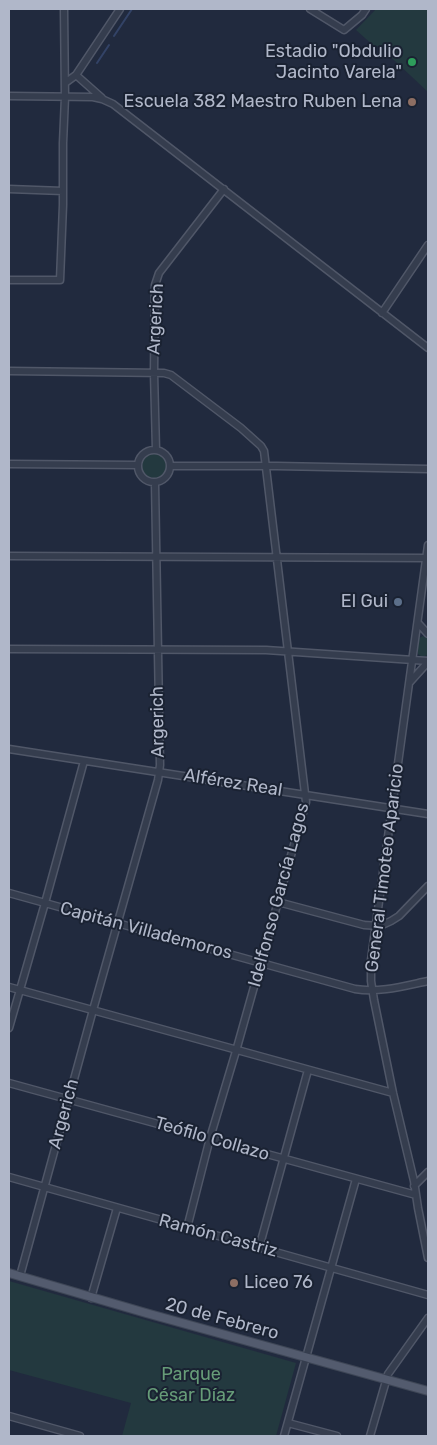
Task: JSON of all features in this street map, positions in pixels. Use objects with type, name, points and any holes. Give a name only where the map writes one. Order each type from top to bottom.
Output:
[{"type":"main road","name":"20 de Febrero","points":[[9,1273],[428,1392]]},
{"type":"street","points":[[9,280],[60,280],[65,97],[64,9]]},
{"type":"street","points":[[65,83],[76,75],[120,9]]},
{"type":"street","points":[[310,9],[344,30],[362,15],[366,9]]},
{"type":"street","points":[[76,75],[102,99]]},
{"type":"street","points":[[9,96],[93,97],[113,104],[428,348]]},
{"type":"street","points":[[9,189],[63,191]]},
{"type":"street","name":"Argerich","points":[[156,450],[154,291],[157,277],[224,190]]},
{"type":"street","points":[[382,313],[428,245]]},
{"type":"street","name":"Idelfonso García Lagos","points":[[9,371],[164,373],[172,375],[241,428],[264,451],[306,802],[186,1228]]},
{"type":"street","points":[[150,450],[156,450],[165,454],[171,466],[168,476],[155,483],[145,480],[138,471],[138,465],[142,456],[150,450]]},
{"type":"street","points":[[9,464],[138,465]]},
{"type":"street","points":[[171,466],[428,468]]},
{"type":"street","name":"Argerich","points":[[20,1276],[160,772],[155,483]]},
{"type":"street","name":"General Timoteo Aparicio","points":[[428,545],[371,960],[373,991],[428,1258]]},
{"type":"street","points":[[9,556],[426,558]]},
{"type":"street","points":[[418,623],[428,634]]},
{"type":"street","points":[[9,648],[157,648],[287,651],[428,661]]},
{"type":"street","points":[[409,683],[428,661]]},
{"type":"street","name":"Alférez Real","points":[[9,749],[428,814]]},
{"type":"street","points":[[9,1028],[84,761]]},
{"type":"street","points":[[278,902],[364,926],[375,926],[388,923],[399,916],[428,886]]},
{"type":"street","name":"Capitán Villademoros","points":[[9,893],[355,989],[373,991],[392,989],[428,981]]},
{"type":"street","points":[[9,987],[393,1093]]},
{"type":"street","points":[[259,1248],[308,1070]]},
{"type":"street","name":"Teófilo Collazo","points":[[9,1083],[416,1195]]},
{"type":"street","points":[[414,1186],[428,1172]]},
{"type":"street","name":"Ramón Castriz","points":[[9,1177],[428,1295]]},
{"type":"street","points":[[284,1436],[356,1179]]},
{"type":"street","points":[[92,1298],[117,1208]]},
{"type":"street","points":[[370,1436],[390,1369],[428,1318]]},
{"type":"street","points":[[9,1416],[80,1436]]},
{"type":"street","points":[[288,1423],[337,1436]]},
{"type":"green space","name":"Estadio \"Obdulio Jacinto Varela\"","points":[[376,9],[428,9],[428,92],[379,46],[375,47],[356,30]]},
{"type":"green space","points":[[154,453],[163,457],[167,466],[163,475],[154,479],[145,475],[141,466],[145,457]]},
{"type":"green space","points":[[423,636],[428,639],[428,655],[422,657],[418,654],[417,650],[419,638]]},
{"type":"green space","name":"Parque César Díaz","points":[[9,1281],[296,1363],[276,1436],[122,1436],[131,1403],[9,1370]]},
{"type":"waterway","points":[[114,36],[132,9]]},
{"type":"waterway","points":[[97,63],[109,45]]},
{"type":"place","name":"Estadio \"Obdulio Jacinto Varela\"","points":[[412,62]]},
{"type":"place","name":"Escuela 382 Maestro Ruben Lena","points":[[412,102]]},
{"type":"place","name":"El Gui","points":[[398,602]]},
{"type":"place","name":"Liceo 76","points":[[234,1283]]}]
